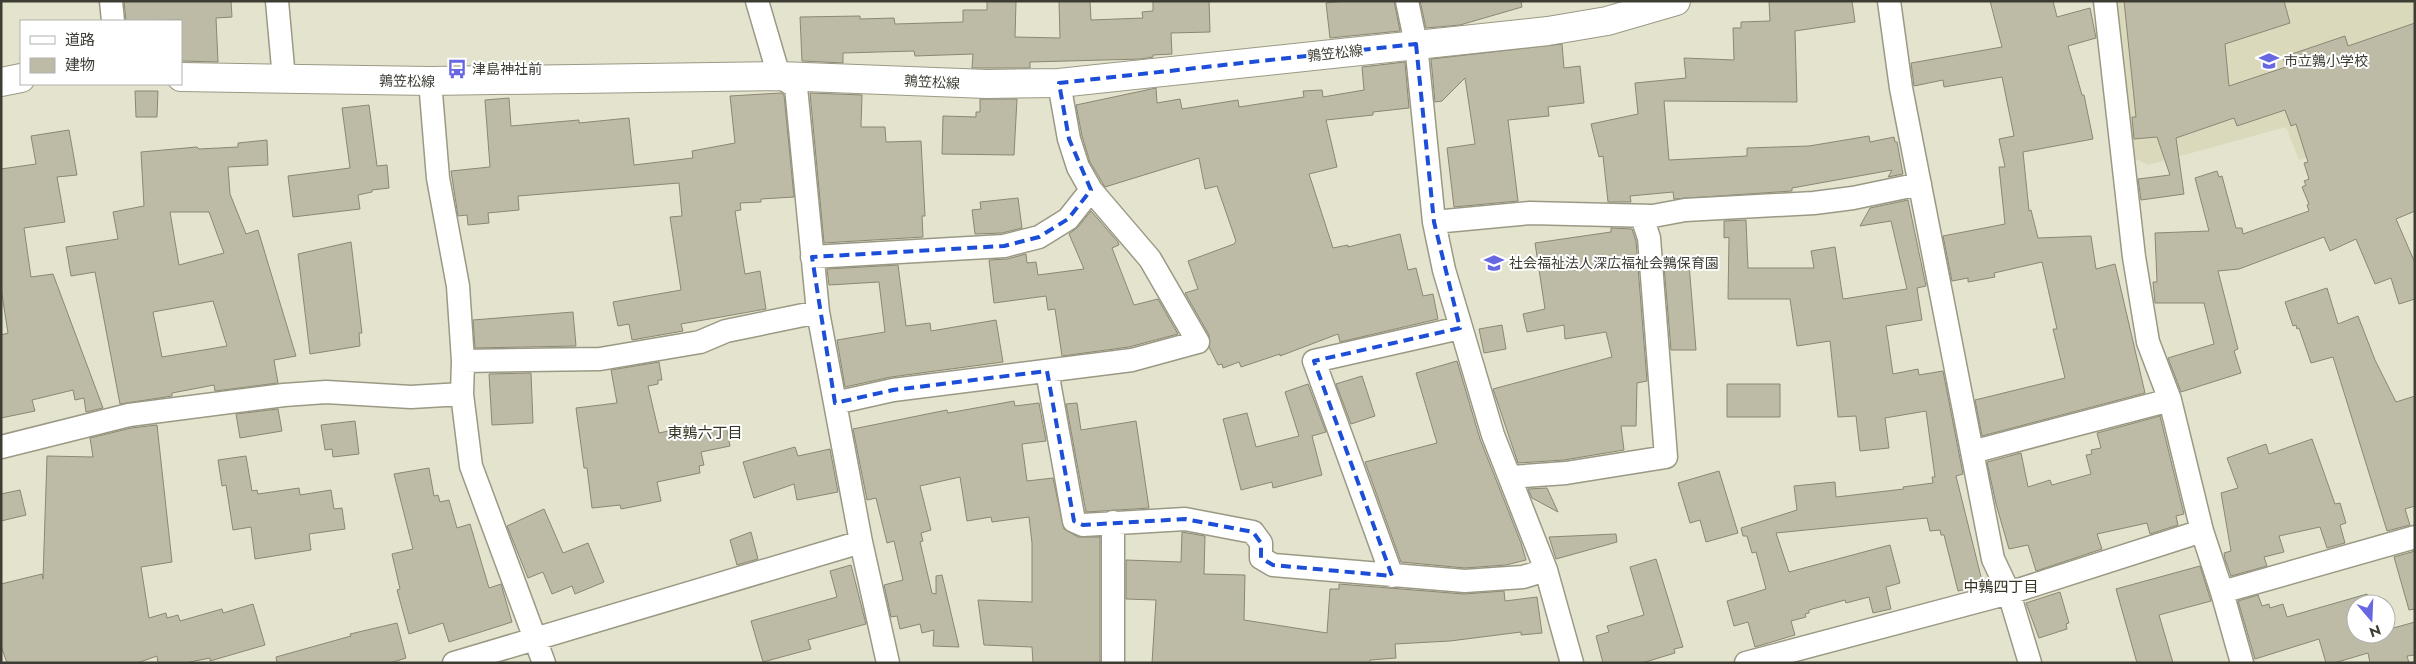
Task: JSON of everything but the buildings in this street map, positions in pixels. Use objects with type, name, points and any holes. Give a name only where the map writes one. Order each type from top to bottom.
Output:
[{"type":"main road","name":"鶉笠松線","points":[[182,78],[430,81],[779,76],[987,84],[1059,83],[1548,31],[1607,21],[1676,1]]},
{"type":"main road","points":[[1,82],[20,78]]},
{"type":"street","points":[[111,1],[113,20]]},
{"type":"street","points":[[278,1],[284,79]]},
{"type":"street","points":[[758,1],[779,76],[796,86],[818,312],[861,542],[888,663]]},
{"type":"street","points":[[1407,1],[1416,44],[1434,222],[1444,270],[1493,435],[1546,570],[1572,663]]},
{"type":"street","points":[[1889,1],[1901,88],[1993,559],[2009,593],[2030,663]]},
{"type":"street","points":[[2105,1],[2137,276],[2148,342],[2170,400],[2202,531],[2242,663]]},
{"type":"street","points":[[430,81],[438,178],[458,286],[463,361],[462,394],[471,466],[544,663]]},
{"type":"street","points":[[835,403],[893,390],[1132,360],[1198,342],[1150,259],[1091,190],[1078,167],[1069,139],[1059,83]]},
{"type":"street","points":[[1434,222],[1530,213],[1642,217],[1685,210],[1814,203],[1853,198],[1920,184]]},
{"type":"street","points":[[812,257],[1004,246],[1039,237],[1068,219],[1091,190]]},
{"type":"street","points":[[1511,477],[1566,473],[1666,457],[1649,238],[1642,217]]},
{"type":"street","points":[[463,361],[600,359],[700,342],[726,330],[818,312]]},
{"type":"street","points":[[1392,576],[1314,361],[1460,328]]},
{"type":"street","points":[[1047,371],[1074,520],[1083,525],[1185,519],[1253,532],[1261,543],[1261,558],[1273,565],[1465,581],[1523,577],[1546,570]]},
{"type":"street","points":[[1,447],[129,415],[284,394],[326,392],[411,397],[462,394]]},
{"type":"street","points":[[1972,452],[2170,400]]},
{"type":"street","points":[[1113,522],[1113,663]]},
{"type":"street","points":[[1746,663],[2009,593],[2202,531]]},
{"type":"street","points":[[2222,592],[2415,538]]},
{"type":"street","points":[[454,663],[861,542]]},
{"type":"highlighted area","points":[[1416,44],[1434,222],[1460,328],[1314,361],[1392,576],[1273,565],[1261,558],[1261,543],[1253,532],[1185,519],[1083,525],[1074,521],[1047,371],[893,390],[835,403],[812,257],[1004,246],[1039,237],[1068,219],[1091,190],[1069,139],[1059,83]]},
{"type":"shaded area","name":"市立鶉小学校","points":[[2117,1],[2415,1],[2415,121],[2299,160],[2286,127],[2148,165],[2132,157]]},
{"type":"place","name":"市立鶉小学校","points":[[2269,61]]},
{"type":"place","name":"津島神社前","points":[[457,69]]},
{"type":"place","name":"社会福祉法人深広福祉会鶉保育園","points":[[1494,263]]},
{"type":"district","name":"東鶉六丁目","points":[[705,433]]},
{"type":"district","name":"中鶉四丁目","points":[[2001,587]]}]
